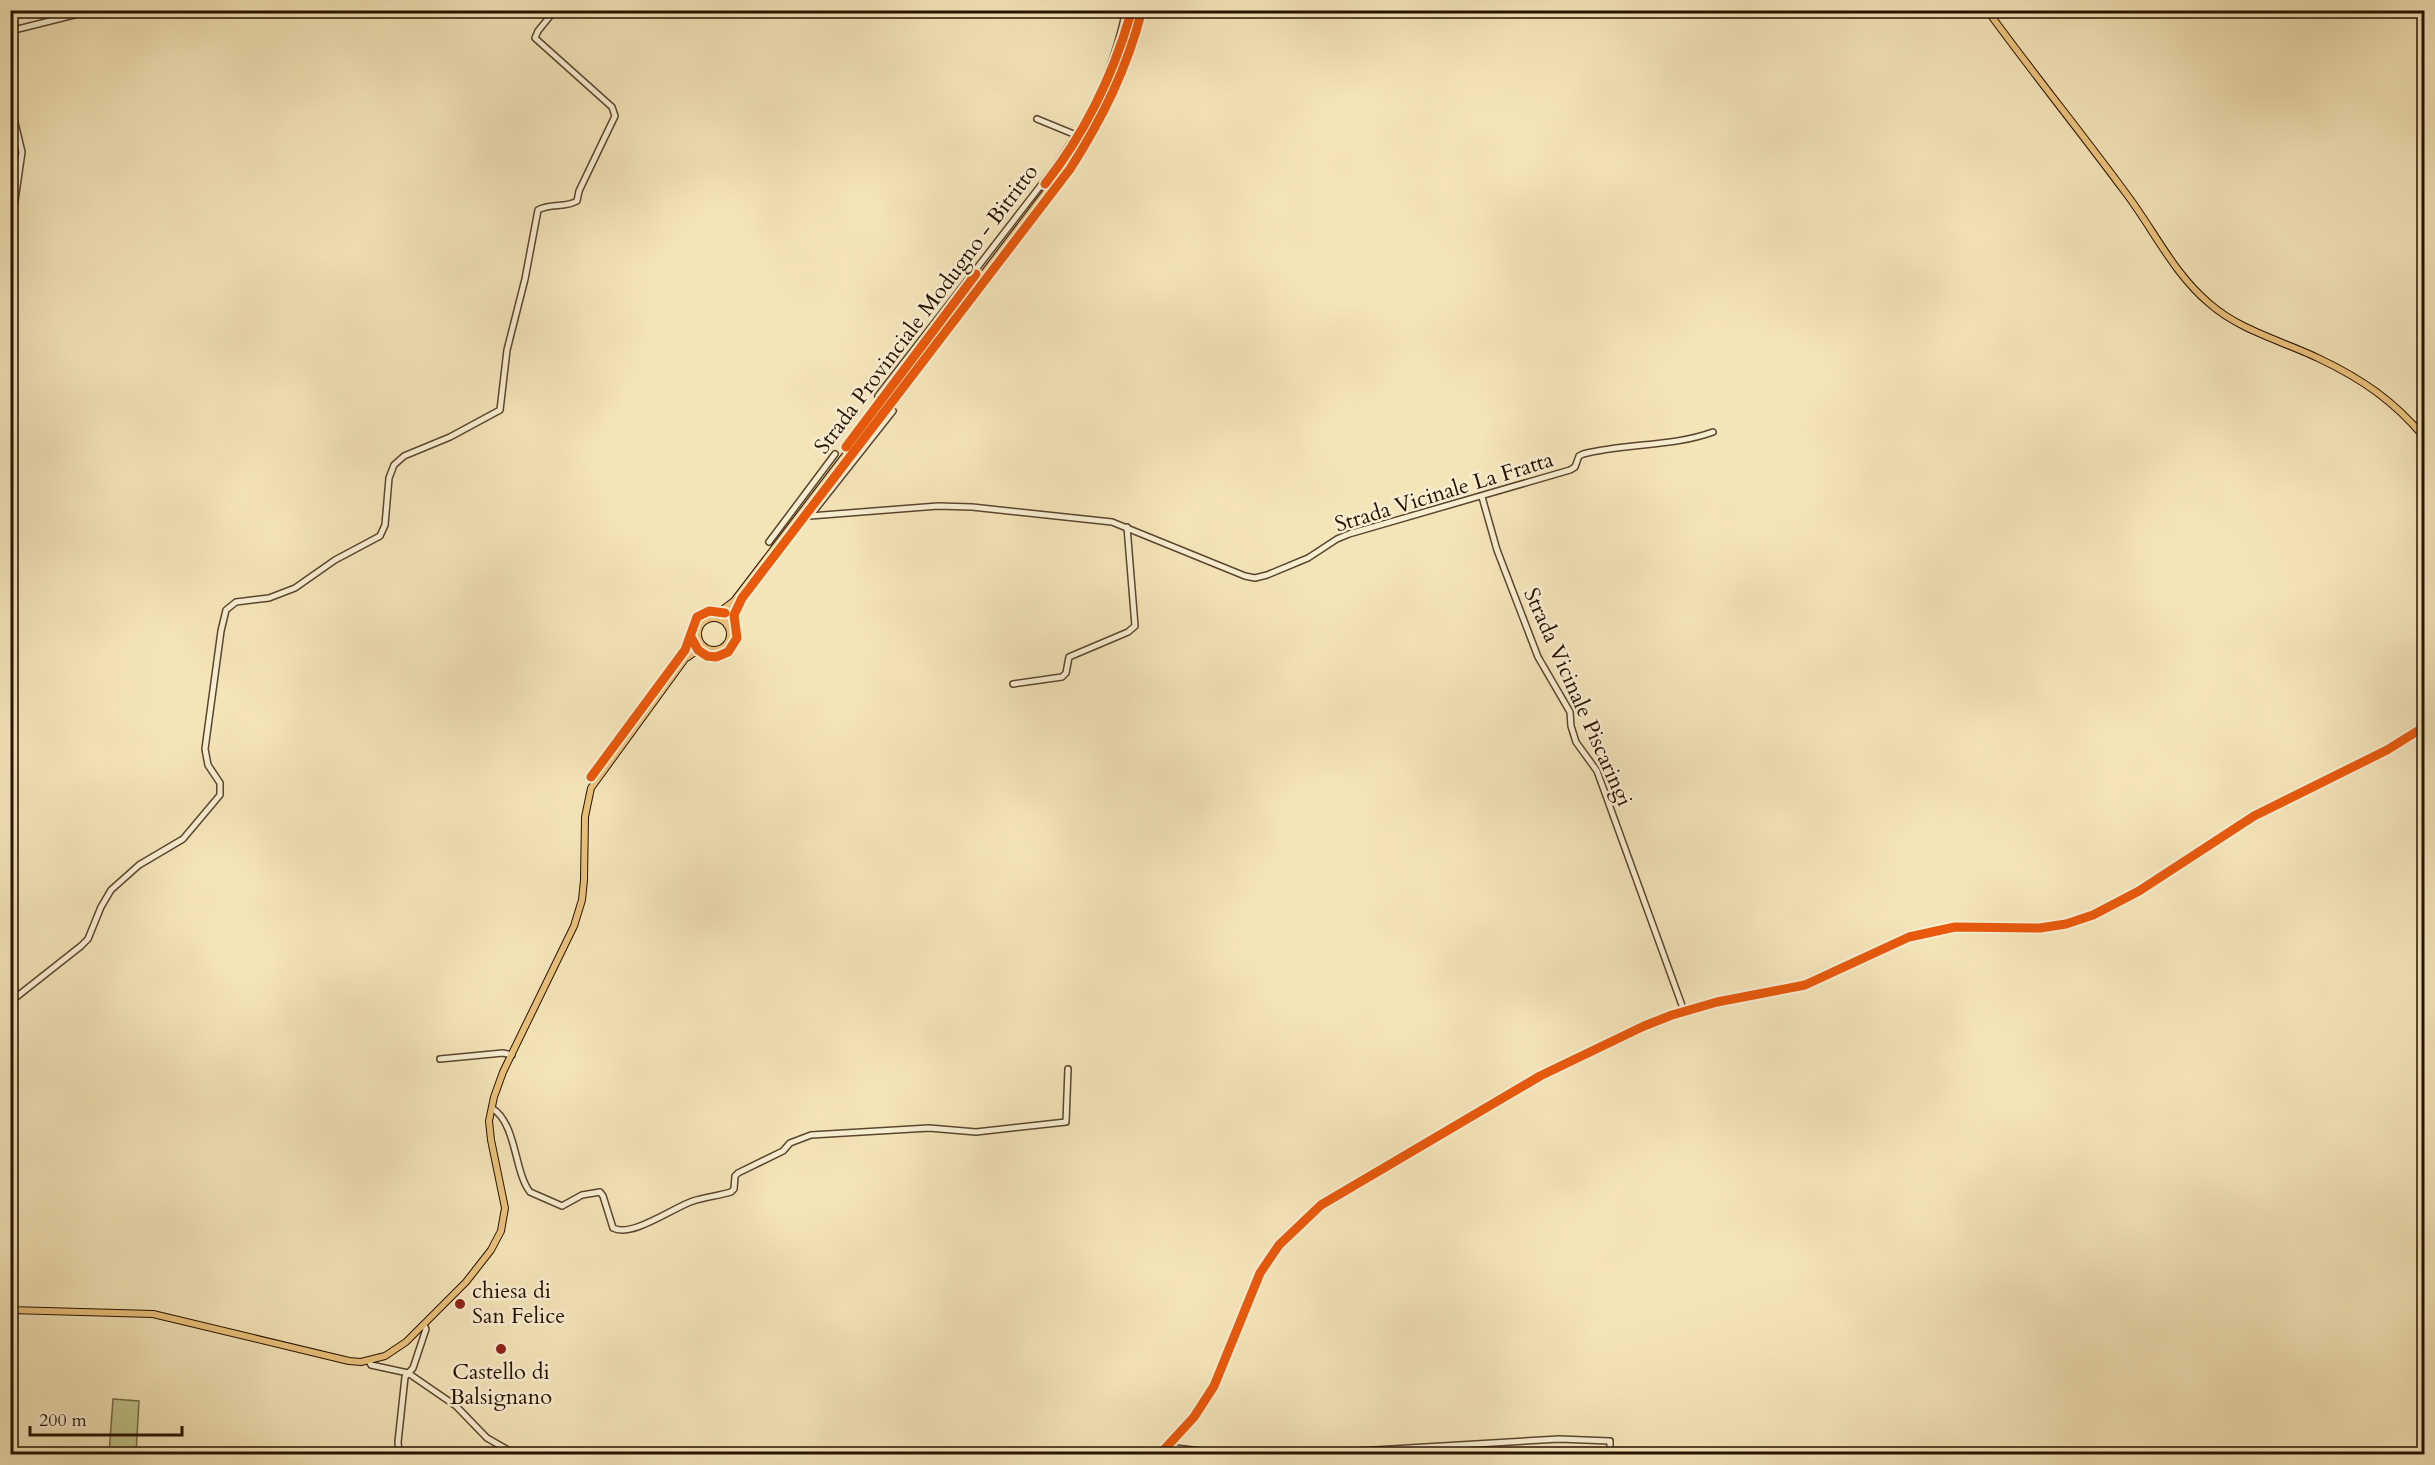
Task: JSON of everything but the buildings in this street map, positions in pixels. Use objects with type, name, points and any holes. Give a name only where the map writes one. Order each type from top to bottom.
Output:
[{"type":"main road","points":[[10,1310],[153,1314],[323,1356],[349,1361],[369,1361],[396,1350],[466,1282],[491,1250],[503,1223],[504,1197],[489,1130],[492,1108],[497,1089],[512,1055],[574,926],[585,880],[585,817],[591,788],[685,659],[698,635],[700,625],[734,601],[1080,144],[1108,93],[1130,38],[1137,10]]},
{"type":"main road","points":[[1987,10],[2127,193],[2176,268],[2200,295],[2240,324],[2319,358],[2369,386],[2403,412],[2424,437]]},
{"type":"main road","points":[[727,625],[734,601]]},
{"type":"main road","points":[[698,635],[703,646],[713,650],[723,646],[730,634],[727,625],[721,619],[712,617]]},
{"type":"main road","points":[[685,659],[703,646]]},
{"type":"street","points":[[10,31],[94,10]]},
{"type":"street","points":[[10,1002],[81,946],[88,939],[101,907],[111,890],[139,865],[183,839],[220,795],[220,783],[208,765],[205,749],[221,631],[226,610],[236,602],[269,598],[295,588],[335,560],[380,536],[385,525],[388,478],[394,465],[404,456],[500,410],[507,350],[525,279],[538,210],[542,207],[571,204],[577,201],[583,183],[615,116],[612,107],[535,38],[555,10]]},
{"type":"street","points":[[878,396],[1077,135],[1099,91],[1116,44],[1125,10]]},
{"type":"street","points":[[10,102],[21,142],[22,157],[10,235]]},
{"type":"street","points":[[1037,119],[1077,135]]},
{"type":"street","points":[[935,321],[942,327]]},
{"type":"street","points":[[810,516],[893,411]]},
{"type":"street","name":"Strada Vicinale La Fratta","points":[[801,515],[938,506],[972,507],[1118,524],[1245,576],[1255,578],[1301,562],[1342,537],[1570,470],[1575,466],[1579,456],[1583,454],[1608,449],[1649,446],[1713,432]]},
{"type":"street","points":[[769,542],[835,454]]},
{"type":"street","points":[[809,490],[816,495]]},
{"type":"street","name":"Strada Vicinale Piscaringi","points":[[1482,497],[1497,550],[1536,651],[1570,712],[1576,742],[1597,771],[1684,1011]]},
{"type":"street","points":[[1013,684],[1062,678],[1066,673],[1069,657],[1128,632],[1135,626],[1126,526]]},
{"type":"street","points":[[1160,1455],[1194,1417],[1214,1386],[1260,1273],[1278,1247],[1321,1205],[1540,1076],[1644,1026],[1717,1002],[1804,985],[1909,937],[1954,927],[2040,928],[2066,924],[2093,915],[2139,891],[2254,816],[2387,750],[2424,727]]},
{"type":"street","points":[[440,1059],[503,1053],[512,1055]]},
{"type":"street","points":[[492,1108],[498,1113],[513,1142],[524,1180],[530,1192],[562,1206],[582,1196],[600,1192],[613,1228],[624,1230],[665,1215],[691,1201],[730,1192],[734,1189],[735,1176],[738,1173],[783,1151],[790,1143],[811,1135],[929,1128],[976,1132],[1066,1122],[1068,1120],[1068,1070]]},
{"type":"street","points":[[399,1455],[398,1442],[405,1377],[413,1368],[426,1329],[424,1325]]},
{"type":"street","points":[[369,1361],[372,1365],[408,1373],[456,1406],[487,1438],[515,1455]]},
{"type":"street","points":[[1351,1455],[1358,1451],[1559,1439],[1610,1441],[1610,1455]]},
{"type":"street","points":[[1168,1447],[1226,1455]]},
{"type":"green space","points":[[113,1399],[139,1401],[136,1454],[109,1454]]},
{"type":"cycle path","points":[[691,637],[698,650],[707,656],[716,657],[728,652],[737,638],[734,615],[742,598],[1070,169],[1112,93],[1129,53],[1142,10]]},
{"type":"cycle path","name":"Strada Provinciale Modugno - Bitritto","points":[[1045,184],[1073,145],[1096,104],[1115,61],[1130,16]]},
{"type":"cycle path","name":"Strada Provinciale Modugno - Bitritto","points":[[846,447],[976,274]]},
{"type":"cycle path","points":[[591,777],[685,650],[697,617],[709,611],[725,613]]},
{"type":"cycle path","points":[[1160,1454],[1194,1417],[1214,1386],[1260,1273],[1279,1245],[1321,1205],[1540,1076],[1672,1015],[1717,1002],[1805,985],[1909,937],[1955,927],[2040,928],[2066,924],[2093,915],[2139,891],[2254,816],[2387,750],[2424,727]]},
{"type":"place","name":"chiesa di San Felice","points":[[460,1304]]},
{"type":"place","name":"Castello di Balsignano","points":[[501,1349]]}]
